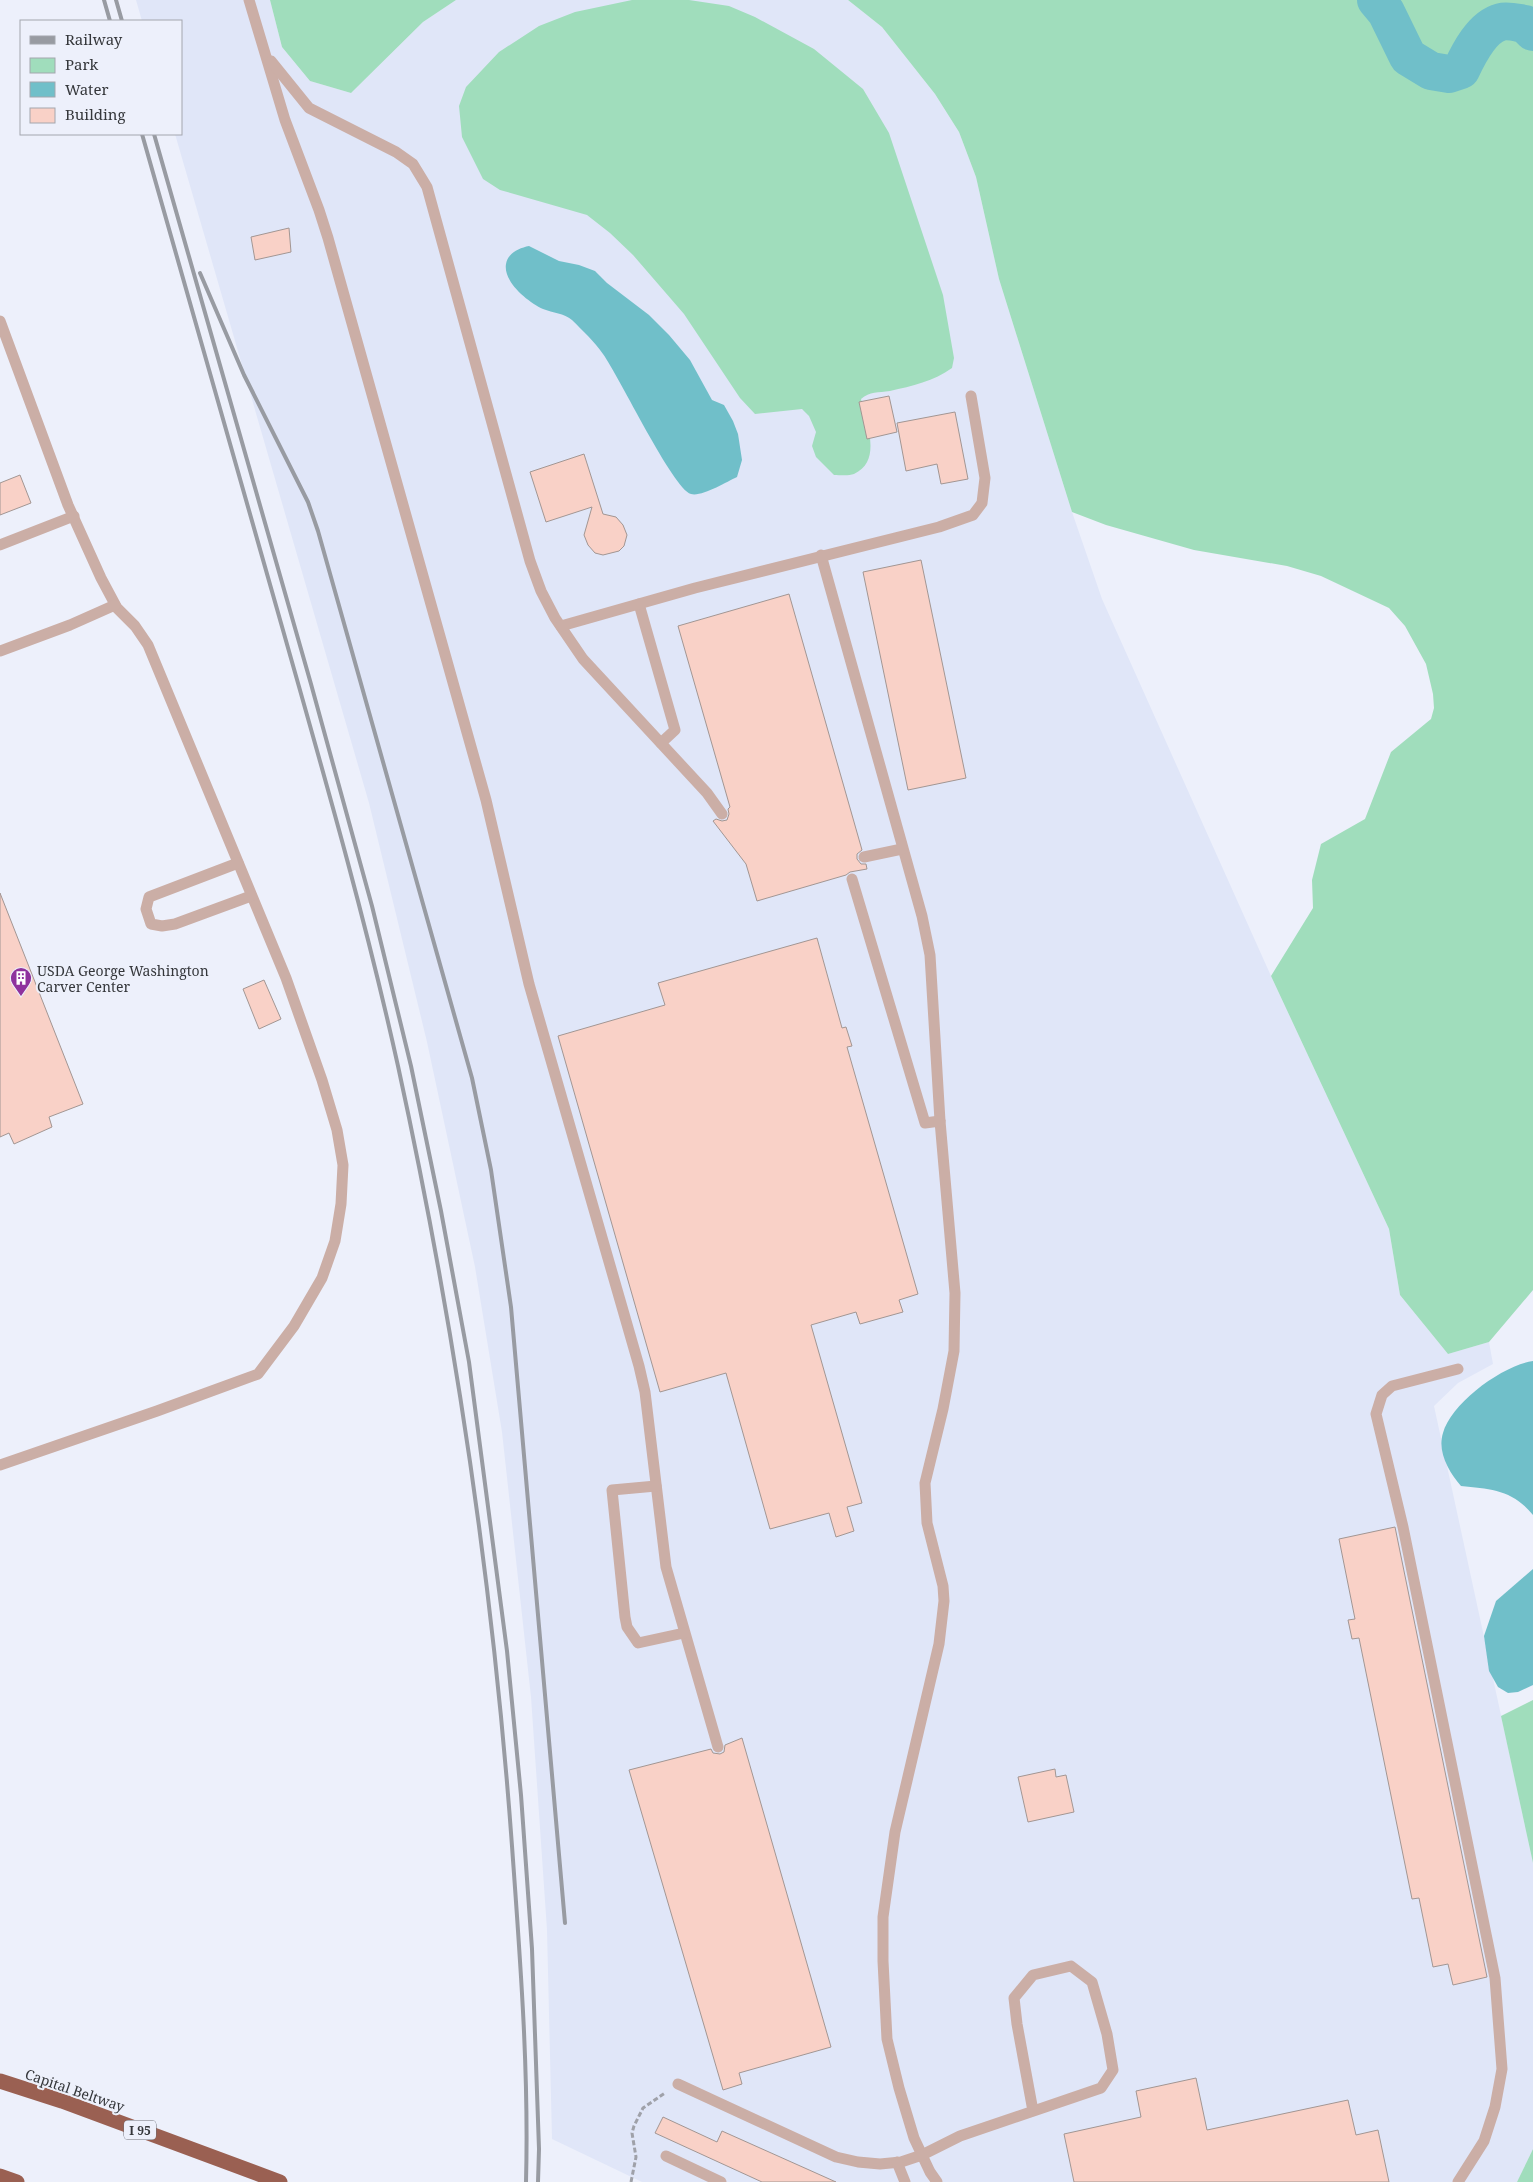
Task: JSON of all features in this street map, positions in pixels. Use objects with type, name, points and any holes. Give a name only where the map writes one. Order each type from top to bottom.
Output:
[{"type":"highway","name":"Capital Beltway","points":[[0,2081],[62,2101],[280,2182]]},
{"type":"highway","points":[[0,2176],[17,2182]]},
{"type":"lane","points":[[249,0],[285,120],[320,210],[477,766],[529,984],[640,1366],[645,1392],[666,1567],[718,1747]]},
{"type":"lane","points":[[266,54],[308,108],[396,152],[413,164],[427,188],[530,561],[541,591],[583,659],[706,793],[722,814]]},
{"type":"lane","points":[[0,321],[65,496],[115,606],[135,626],[148,645],[286,978],[322,1080],[337,1130],[343,1165],[341,1204],[335,1241],[322,1278],[294,1326],[258,1374],[158,1411],[0,1465]]},
{"type":"lane","points":[[561,626],[821,556],[938,527],[973,515],[982,503],[985,478],[971,396]]},
{"type":"lane","points":[[0,545],[74,516]]},
{"type":"lane","points":[[821,556],[922,916],[930,955],[940,1122],[955,1292],[954,1351],[943,1409],[925,1483],[927,1523],[943,1586],[944,1601],[938,1644],[895,1832],[884,1917],[887,2039],[898,2088],[914,2138],[937,2182]]},
{"type":"lane","points":[[639,604],[675,730],[661,743]]},
{"type":"lane","points":[[0,650],[70,625],[115,606]]},
{"type":"lane","points":[[864,857],[902,849]]},
{"type":"lane","points":[[238,863],[149,897],[146,909],[151,924],[162,926],[174,924],[252,896]]},
{"type":"lane","points":[[852,879],[925,1123],[940,1122]]},
{"type":"lane","points":[[1458,1369],[1392,1386],[1382,1395],[1376,1414],[1403,1528],[1496,1987],[1502,2069],[1495,2107],[1484,2141],[1458,2182]]},
{"type":"lane","points":[[656,1486],[612,1490],[624,1617],[627,1627],[638,1643],[684,1633]]},
{"type":"lane","points":[[678,2084],[836,2157],[880,2164],[897,2162],[922,2155],[960,2136],[1033,2111],[1100,2088],[1113,2070],[1107,2034],[1092,1982],[1071,1966],[1033,1975],[1014,1998],[1033,2111]]},
{"type":"lane","points":[[666,2156],[721,2182]]},
{"type":"lane","points":[[897,2162],[904,2182]]},
{"type":"path","points":[[631,2182],[636,2157],[632,2133],[643,2108],[678,2084]]},
{"type":"shaded area","points":[[136,0],[270,0],[282,47],[310,81],[351,93],[423,22],[456,0],[848,0],[882,27],[935,94],[959,132],[976,177],[999,279],[1072,512],[1102,599],[1271,976],[1389,1229],[1400,1295],[1448,1354],[1489,1342],[1493,1364],[1458,1383],[1434,1406],[1533,1863],[1533,2149],[1517,2182],[642,2182],[552,2139],[547,1930],[531,1697],[502,1432],[475,1267],[427,1042],[369,803],[175,135],[182,135],[182,20],[142,20]]},
{"type":"green space","points":[[270,0],[456,0],[423,22],[351,93],[310,81],[282,47]]},
{"type":"green space","points":[[632,0],[689,0],[729,6],[755,17],[814,49],[863,89],[889,133],[943,295],[954,358],[952,368],[938,376],[922,383],[890,391],[871,393],[861,399],[869,429],[870,451],[868,460],[863,468],[854,474],[834,475],[816,457],[812,446],[816,432],[809,416],[802,409],[755,414],[740,398],[684,314],[633,255],[610,233],[587,215],[500,190],[483,179],[462,137],[459,106],[466,87],[499,52],[539,26],[575,12]]},
{"type":"green space","points":[[848,0],[1533,0],[1533,1290],[1489,1342],[1448,1354],[1400,1295],[1389,1229],[1271,976],[1313,908],[1312,880],[1321,844],[1365,819],[1391,752],[1431,719],[1434,708],[1433,694],[1426,664],[1405,626],[1389,608],[1321,576],[1287,566],[1194,550],[1106,525],[1072,512],[999,279],[976,177],[959,132],[935,94],[882,27]]},
{"type":"green space","points":[[1533,1700],[1533,1863],[1501,1716]]},
{"type":"green space","points":[[1533,2149],[1533,2182],[1517,2182]]},
{"type":"water","points":[[529,246],[559,261],[595,271],[607,283],[649,315],[669,335],[690,360],[712,400],[724,405],[733,421],[738,434],[742,460],[737,477],[696,494],[691,494],[683,487],[659,453],[611,366],[596,345],[572,320],[562,314],[537,306],[518,291],[508,278],[506,271],[507,260],[514,252]]},
{"type":"water","points":[[1533,1361],[1533,1515],[1518,1500],[1501,1492],[1461,1486],[1445,1461],[1442,1440],[1448,1421],[1467,1398],[1480,1387],[1507,1370]]},
{"type":"water","points":[[1533,1569],[1533,1685],[1518,1692],[1508,1693],[1498,1687],[1489,1671],[1484,1636],[1496,1601]]},
{"type":"building","points":[[289,228],[291,252],[255,260],[251,237]]},
{"type":"building","points":[[889,396],[897,432],[867,439],[859,402]]},
{"type":"building","points":[[955,412],[968,479],[941,484],[937,464],[906,471],[897,423]]},
{"type":"building","points":[[584,454],[603,514],[616,517],[623,525],[627,535],[624,546],[619,551],[603,555],[595,553],[588,545],[584,535],[592,507],[546,522],[530,472]]},
{"type":"building","points":[[20,475],[31,503],[0,515],[0,483]]},
{"type":"building","points":[[921,560],[966,778],[908,790],[863,572]]},
{"type":"building","points":[[789,594],[862,850],[857,854],[857,859],[861,864],[866,864],[867,869],[850,872],[846,875],[757,901],[746,864],[713,821],[716,819],[727,820],[730,807],[678,626]]},
{"type":"building","name":"USDA George Washington Carver Center","points":[[0,893],[83,1104],[49,1117],[52,1127],[14,1144],[9,1133],[0,1137]]},
{"type":"building","points":[[817,938],[842,1028],[846,1027],[852,1046],[847,1047],[918,1294],[899,1300],[903,1312],[860,1324],[856,1312],[811,1325],[862,1503],[847,1507],[854,1531],[836,1537],[829,1513],[770,1529],[726,1373],[660,1392],[558,1036],[665,1005],[658,983]]},
{"type":"building","points":[[264,980],[281,1019],[259,1029],[243,989]]},
{"type":"building","points":[[1395,1527],[1487,1977],[1453,1985],[1448,1964],[1433,1967],[1419,1898],[1412,1899],[1359,1638],[1352,1639],[1348,1620],[1355,1619],[1339,1539]]},
{"type":"building","points":[[742,1738],[831,2047],[739,2073],[742,2084],[723,2090],[629,1770],[711,1749],[713,1753],[720,1754],[724,1752],[725,1745]]},
{"type":"building","points":[[1055,1769],[1056,1777],[1066,1775],[1074,1812],[1028,1822],[1018,1777]]},
{"type":"building","points":[[1196,2078],[1207,2130],[1348,2100],[1356,2135],[1378,2130],[1389,2182],[1074,2182],[1064,2134],[1141,2117],[1136,2091]]},
{"type":"building","points":[[663,2117],[717,2142],[722,2131],[836,2182],[762,2182],[655,2133]]},
{"type":"waterway","points":[[1376,0],[1386,12],[1408,57],[1431,71],[1449,74],[1461,70],[1482,35],[1488,29],[1501,22],[1510,21],[1525,24],[1533,32]]},
{"type":"railway","points":[[104,0],[110,20]]},
{"type":"railway","points":[[116,0],[122,20]]},
{"type":"railway","points":[[142,135],[356,894],[398,1066],[437,1259],[469,1454],[494,1650],[504,1748],[523,2014],[527,2140],[526,2182]]},
{"type":"railway","points":[[154,135],[311,684],[372,906],[411,1066],[441,1211],[469,1362],[507,1651],[521,1795],[532,1949],[539,2149],[538,2182]]},
{"type":"railway","points":[[200,273],[244,375],[308,502],[318,531],[472,1078],[491,1170],[511,1307],[565,1923]]},
{"type":"place","name":"USDA George Washington Carver Center","points":[[21,997]]}]
